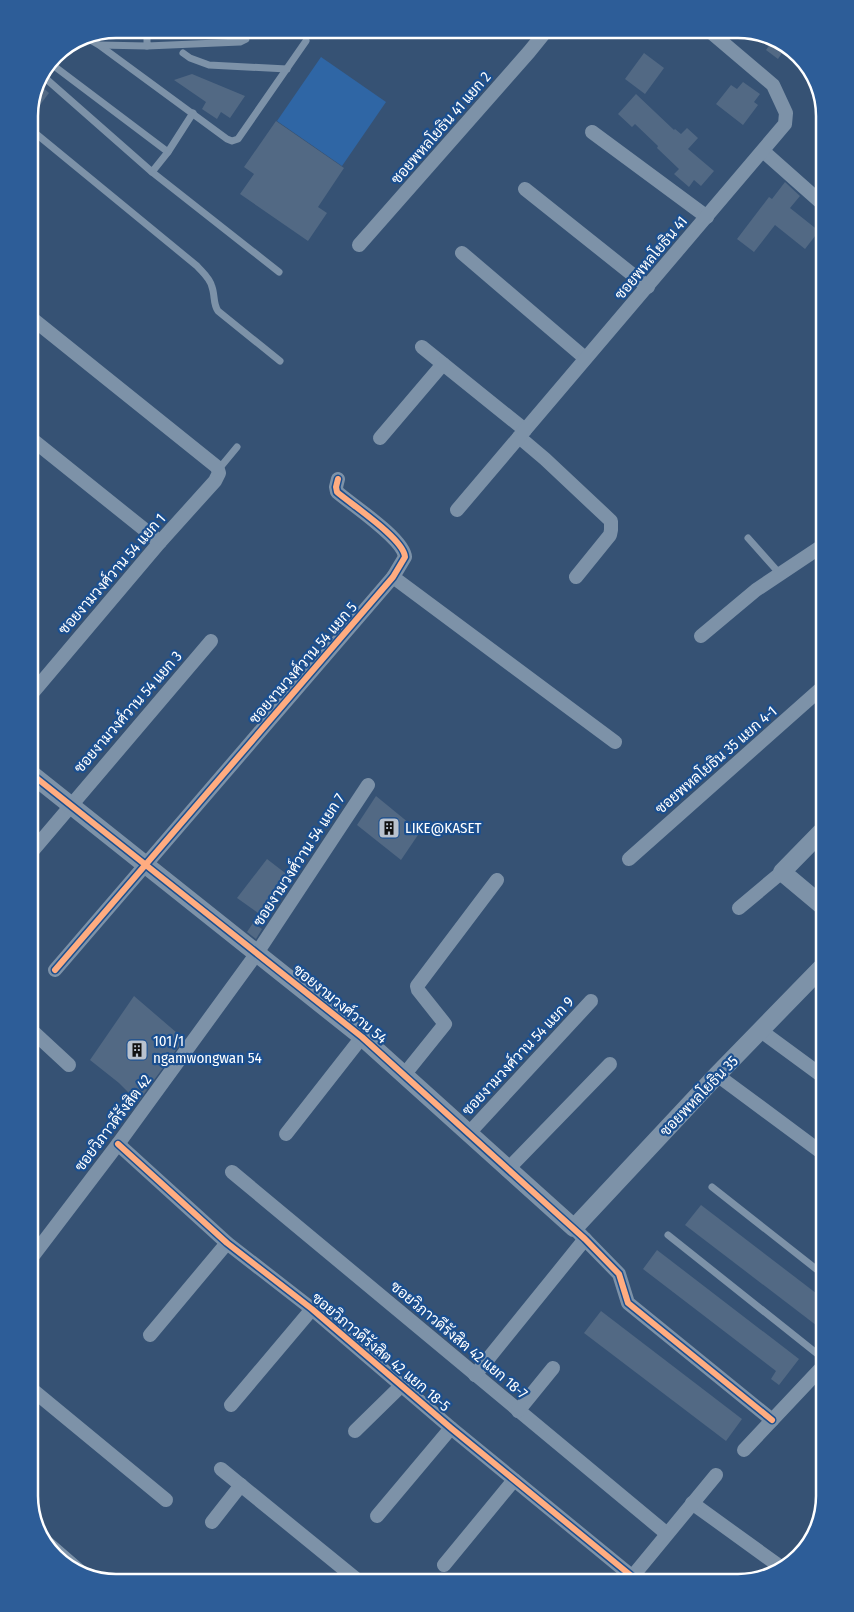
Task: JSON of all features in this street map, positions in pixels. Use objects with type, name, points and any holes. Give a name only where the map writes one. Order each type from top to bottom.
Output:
[{"type":"street","name":"ซอยพหลโยธิน 41 แยก 2","points":[[359,246],[540,38]]},
{"type":"street","name":"ซอยพหลโยธิน 41","points":[[457,510],[785,124],[786,114],[773,86],[717,38]]},
{"type":"street","points":[[592,132],[707,217]]},
{"type":"street","points":[[763,151],[816,198]]},
{"type":"street","points":[[525,189],[648,287]]},
{"type":"street","points":[[462,253],[585,358]]},
{"type":"street","points":[[38,323],[209,461],[218,472]]},
{"type":"street","points":[[422,347],[522,433],[545,458],[611,521],[612,530],[610,535],[576,577]]},
{"type":"street","points":[[380,438],[443,364]]},
{"type":"street","points":[[38,444],[160,542]]},
{"type":"street","name":"ซอยงามวงศ์วาน 54 แยก 1","points":[[38,686],[160,542],[215,481],[218,472]]},
{"type":"street","name":"ซอยงามวงศ์วาน 54 แยก 5","points":[[55,970],[393,577],[405,557],[402,547],[380,526],[337,492],[338,479]]},
{"type":"street","points":[[700,636],[756,590],[816,550]]},
{"type":"street","points":[[393,577],[615,742]]},
{"type":"street","name":"ซอยงามวงศ์วาน 54 แยก 3","points":[[38,844],[211,641]]},
{"type":"street","name":"ซอยพหลโยธิน 35 แยก 4-1","points":[[629,859],[816,693]]},
{"type":"street","name":"ซอยงามวงศ์วาน 54","points":[[38,779],[362,1037],[580,1234],[619,1274],[628,1303],[772,1420]]},
{"type":"street","name":"ซอยงามวงศ์วาน 54 แยก 7","points":[[257,954],[368,785]]},
{"type":"street","points":[[739,908],[782,872],[816,837]]},
{"type":"street","points":[[782,872],[816,900]]},
{"type":"street","points":[[404,1075],[445,1024],[418,990],[417,986],[497,880]]},
{"type":"street","name":"ซอยวิภาวดีรังสิต 42","points":[[38,1250],[257,954]]},
{"type":"street","name":"ซอยพหลโยธิน 35","points":[[580,1234],[718,1075],[816,973]]},
{"type":"street","name":"ซอยงามวงศ์วาน 54 แยก 9","points":[[468,1133],[591,1001]]},
{"type":"street","points":[[761,1031],[816,1071]]},
{"type":"street","points":[[38,1036],[69,1065]]},
{"type":"street","points":[[286,1134],[362,1037]]},
{"type":"street","points":[[507,1170],[610,1064]]},
{"type":"street","points":[[718,1075],[816,1148]]},
{"type":"street","name":"ซอยวิภาวดีรังสิต 42 แยก 18-5","points":[[118,1144],[227,1243],[312,1309],[625,1574]]},
{"type":"street","name":"ซอยวิภาวดีรังสิต 42 แยก 18-7","points":[[232,1172],[666,1533]]},
{"type":"street","points":[[476,1375],[580,1234]]},
{"type":"street","points":[[150,1335],[227,1243]]},
{"type":"street","points":[[231,1405],[312,1309]]},
{"type":"street","points":[[518,1411],[553,1368]]},
{"type":"street","points":[[744,1450],[816,1372]]},
{"type":"street","points":[[355,1431],[402,1385]]},
{"type":"street","points":[[38,1394],[166,1500]]},
{"type":"street","points":[[377,1516],[451,1428]]},
{"type":"street","points":[[221,1469],[350,1574]]},
{"type":"street","points":[[638,1574],[666,1533],[716,1476]]},
{"type":"street","points":[[444,1565],[514,1480]]},
{"type":"street","points":[[212,1522],[241,1485]]},
{"type":"street","points":[[692,1504],[777,1564]]},
{"type":"lane","points":[[147,38],[147,46]]},
{"type":"lane","points":[[99,45],[147,46],[240,42],[246,38]]},
{"type":"lane","points":[[93,41],[232,142],[238,139],[306,42]]},
{"type":"lane","points":[[183,53],[190,58],[209,65],[287,70]]},
{"type":"lane","points":[[55,67],[168,152]]},
{"type":"lane","points":[[47,80],[152,172],[279,272]]},
{"type":"lane","points":[[152,172],[168,152],[193,113]]},
{"type":"lane","points":[[38,135],[197,266],[209,278],[213,288],[214,306],[218,311],[280,361]]},
{"type":"lane","points":[[218,472],[237,446]]},
{"type":"lane","points":[[748,538],[781,575]]},
{"type":"lane","points":[[712,1187],[816,1269]]},
{"type":"lane","points":[[668,1235],[816,1355]]},
{"type":"shaded area","points":[[321,57],[386,102],[342,166],[277,121]]},
{"type":"building","points":[[770,44],[783,52],[778,59],[766,50]]},
{"type":"building","points":[[644,53],[664,68],[645,94],[625,79]]},
{"type":"building","points":[[192,74],[245,96],[230,118],[221,112],[217,119],[202,109],[206,102],[174,80]]},
{"type":"building","points":[[743,82],[760,94],[754,102],[758,105],[743,125],[716,104],[731,85],[737,89]]},
{"type":"building","points":[[43,88],[49,93],[38,107]]},
{"type":"building","points":[[636,94],[674,130],[681,134],[687,128],[698,138],[688,149],[714,171],[701,186],[694,180],[689,187],[674,174],[679,169],[657,148],[658,146],[635,124],[632,127],[618,114]]},
{"type":"building","points":[[276,121],[344,168],[318,207],[327,213],[308,241],[240,194],[254,174],[244,167]]},
{"type":"building","points":[[785,182],[800,196],[790,208],[816,229],[816,235],[805,249],[775,225],[754,252],[737,239],[769,197],[772,199]]},
{"type":"building","name":"LIKE@KASET","points":[[376,796],[420,832],[401,860],[357,825]]},
{"type":"building","points":[[267,859],[289,876],[261,915],[237,898]]},
{"type":"building","points":[[253,923],[262,929],[256,939],[247,932]]},
{"type":"building","name":"101/1 ngamwongwan 54","points":[[134,996],[184,1039],[138,1102],[119,1083],[90,1060]]},
{"type":"building","points":[[701,1205],[816,1293],[816,1325],[685,1225]]},
{"type":"building","points":[[657,1250],[799,1359],[779,1385],[771,1379],[776,1371],[643,1269]]},
{"type":"building","points":[[601,1311],[742,1419],[726,1441],[584,1333]]},
{"type":"cycle path","points":[[55,970],[393,577],[405,557],[396,541],[387,532],[337,492],[338,479]]},
{"type":"cycle path","points":[[38,779],[362,1037],[585,1239],[619,1274],[628,1303],[772,1420]]},
{"type":"cycle path","points":[[118,1144],[227,1243],[312,1309],[451,1428],[629,1574]]},
{"type":"place","name":"LIKE@KASET","points":[[389,828]]},
{"type":"place","name":"101/1 ngamwongwan 54","points":[[137,1050]]}]
